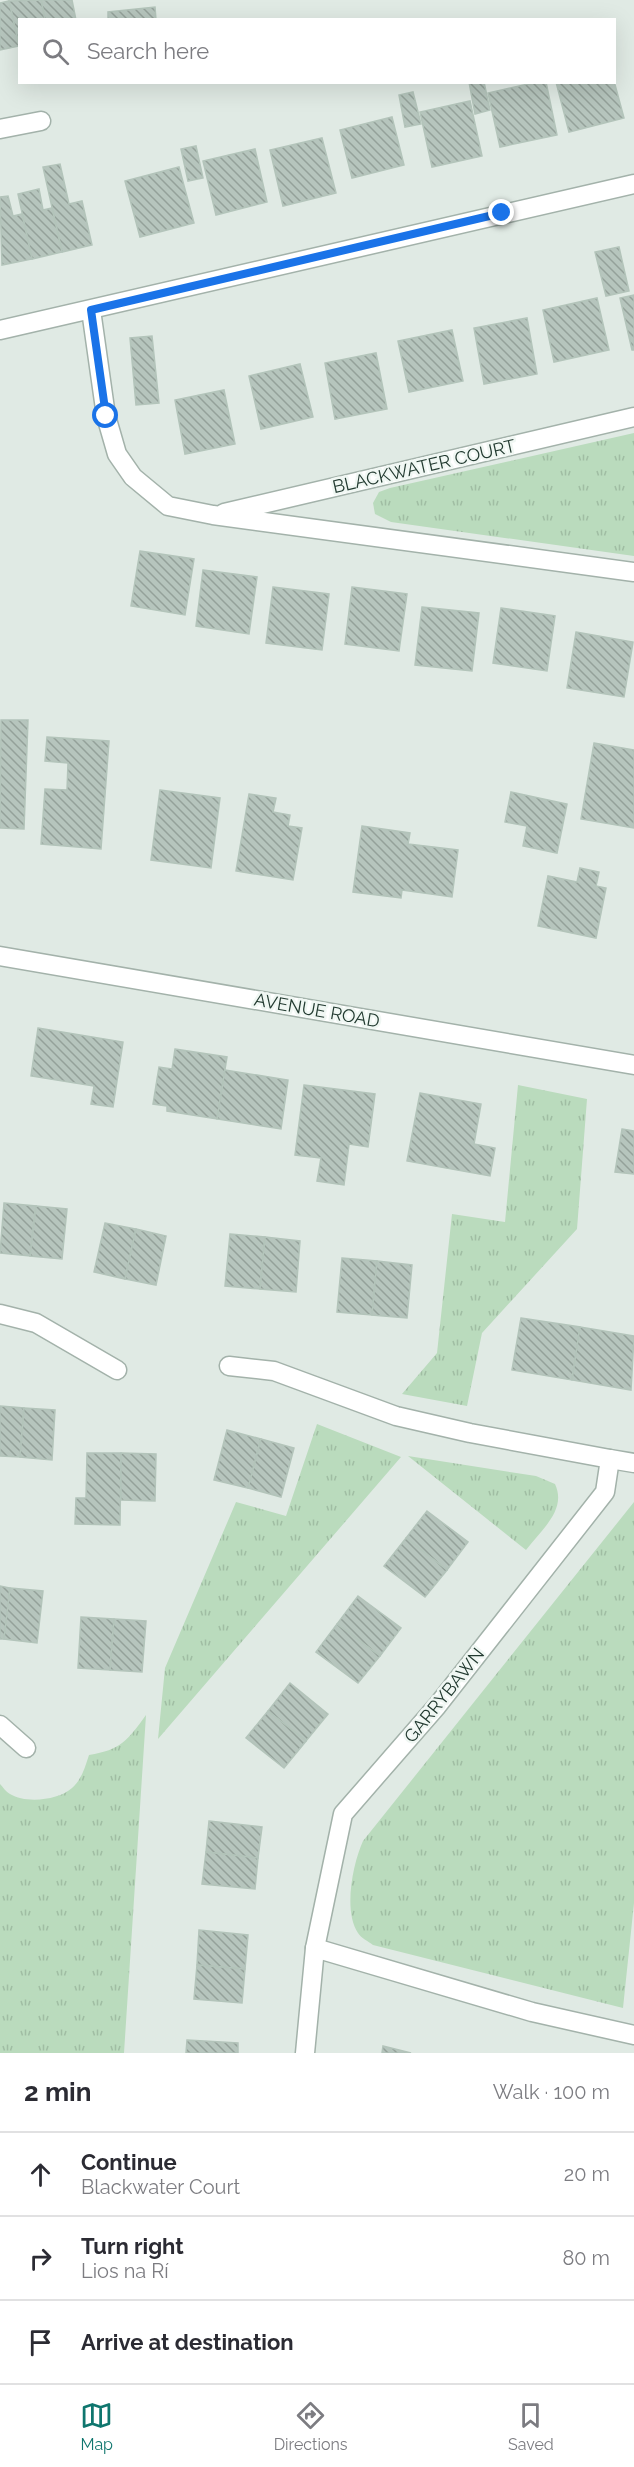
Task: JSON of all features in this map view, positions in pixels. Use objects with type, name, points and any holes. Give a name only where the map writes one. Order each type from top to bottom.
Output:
[{"type":"street","points":[[0,129],[41,121]]},
{"type":"street","points":[[0,330],[634,184]]},
{"type":"street","name":"BLACKWATER COURT","points":[[91,310],[106,416],[117,454],[132,477],[168,506],[213,515],[634,572]]},
{"type":"street","name":"BLACKWATER COURT","points":[[213,515],[634,417]]},
{"type":"street","name":"AVENUE ROAD","points":[[0,956],[634,1065]]},
{"type":"street","points":[[0,1314],[36,1323],[117,1370]]},
{"type":"street","points":[[229,1366],[274,1371],[396,1416],[470,1433],[634,1463]]},
{"type":"street","name":"GARRYBAWN","points":[[305,2053],[315,1948],[343,1814],[437,1706],[605,1492],[610,1459]]},
{"type":"street","points":[[0,1725],[26,1748]]},
{"type":"street","points":[[315,1948],[532,2012],[634,2034]]},
{"type":"green space","points":[[634,433],[634,556],[391,522],[375,514],[373,503],[379,492],[390,488]]},
{"type":"green space","points":[[518,1085],[587,1099],[577,1229],[482,1333],[467,1406],[402,1394],[437,1353],[452,1214],[505,1222]]},
{"type":"green space","points":[[317,1424],[401,1457],[158,1739],[165,1668],[236,1502],[286,1516]]},
{"type":"green space","points":[[408,1456],[536,1476],[555,1484],[558,1502],[555,1511],[526,1550]]},
{"type":"green space","points":[[634,1502],[634,1903],[623,2008],[373,1945],[358,1933],[353,1924],[351,1912],[353,1874],[363,1841]]},
{"type":"green space","points":[[146,1715],[124,2053],[0,2053],[0,1784],[17,1797],[33,1800],[51,1798],[66,1792],[72,1788],[83,1773],[89,1755],[116,1747],[134,1731]]},
{"type":"building","points":[[41,0],[72,0],[76,18],[45,18]]},
{"type":"building","points":[[41,0],[45,18],[18,18],[18,42],[9,1]]},
{"type":"building","points":[[9,1],[18,46],[0,50],[0,3]]},
{"type":"building","points":[[155,7],[156,18],[108,18],[108,12]]},
{"type":"building","points":[[469,84],[484,84],[490,110],[475,114]]},
{"type":"building","points":[[528,84],[546,84],[557,135],[500,147],[488,93]]},
{"type":"building","points":[[557,84],[615,84],[624,118],[569,132]]},
{"type":"building","points":[[413,92],[421,124],[405,127],[399,95]]},
{"type":"building","points":[[470,101],[482,156],[432,167],[420,112]]},
{"type":"building","points":[[392,117],[404,165],[352,178],[340,130]]},
{"type":"building","points":[[322,138],[336,193],[283,206],[270,150]]},
{"type":"building","points":[[196,146],[203,178],[188,181],[181,149]]},
{"type":"building","points":[[255,149],[267,202],[216,215],[203,161]]},
{"type":"building","points":[[60,164],[69,204],[82,201],[92,245],[62,252],[43,167]]},
{"type":"building","points":[[179,167],[194,223],[140,237],[125,181]]},
{"type":"building","points":[[39,189],[43,210],[52,208],[62,252],[32,259],[18,194]]},
{"type":"building","points":[[8,196],[13,216],[22,214],[32,259],[2,265],[0,197]]},
{"type":"building","points":[[619,247],[629,291],[606,296],[595,252]]},
{"type":"building","points":[[634,295],[634,350],[632,350],[620,298]]},
{"type":"building","points":[[597,298],[609,350],[554,362],[543,310]]},
{"type":"building","points":[[527,318],[537,374],[484,384],[474,328]]},
{"type":"building","points":[[452,330],[463,381],[409,392],[398,341]]},
{"type":"building","points":[[152,336],[159,403],[136,405],[130,338]]},
{"type":"building","points":[[376,353],[387,409],[335,419],[325,363]]},
{"type":"building","points":[[300,364],[313,417],[261,429],[249,376]]},
{"type":"building","points":[[224,390],[235,444],[185,454],[175,400]]},
{"type":"building","points":[[140,551],[194,559],[185,615],[131,606]]},
{"type":"building","points":[[203,570],[257,577],[249,634],[196,626]]},
{"type":"building","points":[[273,587],[329,594],[322,650],[266,643]]},
{"type":"building","points":[[352,587],[407,594],[399,651],[345,644]]},
{"type":"building","points":[[422,607],[479,613],[472,671],[415,665]]},
{"type":"building","points":[[501,608],[555,616],[547,671],[493,663]]},
{"type":"building","points":[[576,632],[633,642],[624,697],[567,688]]},
{"type":"building","points":[[1,720],[28,720],[24,829],[0,828]]},
{"type":"building","points":[[47,737],[109,741],[101,849],[41,844],[45,789],[67,790],[68,763],[45,761]]},
{"type":"building","points":[[594,743],[634,750],[634,828],[581,819]]},
{"type":"building","points":[[160,790],[220,798],[211,868],[151,860]]},
{"type":"building","points":[[511,792],[567,804],[557,853],[523,846],[527,826],[505,822]]},
{"type":"building","points":[[249,794],[276,798],[273,812],[290,815],[288,826],[302,828],[293,880],[236,871]]},
{"type":"building","points":[[362,826],[410,833],[408,844],[458,850],[452,897],[402,890],[401,898],[353,892]]},
{"type":"building","points":[[580,868],[599,872],[596,886],[606,888],[596,938],[538,926],[548,876],[577,882]]},
{"type":"building","points":[[38,1028],[123,1042],[113,1107],[91,1104],[94,1086],[31,1076]]},
{"type":"building","points":[[175,1049],[227,1057],[217,1119],[167,1111],[167,1106],[153,1104],[159,1067],[172,1069]]},
{"type":"building","points":[[225,1070],[288,1080],[281,1129],[217,1119]]},
{"type":"building","points":[[304,1085],[375,1094],[368,1147],[349,1144],[344,1185],[317,1181],[321,1158],[295,1155]]},
{"type":"building","points":[[420,1093],[481,1104],[474,1144],[495,1148],[490,1176],[407,1161]]},
{"type":"building","points":[[622,1129],[634,1131],[634,1174],[615,1172]]},
{"type":"building","points":[[4,1203],[36,1206],[30,1256],[0,1253]]},
{"type":"building","points":[[36,1206],[67,1209],[62,1259],[30,1256]]},
{"type":"building","points":[[105,1223],[136,1229],[125,1279],[94,1272]]},
{"type":"building","points":[[136,1229],[166,1236],[156,1285],[125,1279]]},
{"type":"building","points":[[230,1234],[265,1237],[260,1289],[225,1286]]},
{"type":"building","points":[[265,1237],[300,1241],[296,1292],[260,1289]]},
{"type":"building","points":[[342,1258],[377,1261],[372,1315],[337,1312]]},
{"type":"building","points":[[377,1261],[412,1265],[407,1318],[372,1315]]},
{"type":"building","points":[[521,1318],[580,1327],[572,1380],[512,1370]]},
{"type":"building","points":[[580,1327],[634,1336],[631,1390],[572,1380]]},
{"type":"building","points":[[0,1406],[24,1408],[20,1457],[0,1456]]},
{"type":"building","points":[[24,1408],[55,1410],[52,1460],[20,1457]]},
{"type":"building","points":[[227,1430],[261,1439],[248,1488],[214,1480]]},
{"type":"building","points":[[261,1439],[294,1448],[281,1497],[248,1488]]},
{"type":"building","points":[[87,1453],[121,1453],[120,1525],[75,1524],[76,1498],[86,1498]]},
{"type":"building","points":[[121,1453],[156,1454],[155,1501],[121,1500]]},
{"type":"building","points":[[427,1511],[468,1542],[447,1570],[406,1538]]},
{"type":"building","points":[[406,1538],[447,1570],[425,1597],[384,1566]]},
{"type":"building","points":[[0,1586],[10,1588],[4,1639],[0,1639]]},
{"type":"building","points":[[10,1588],[43,1591],[37,1643],[4,1639]]},
{"type":"building","points":[[358,1596],[401,1628],[380,1656],[337,1624]]},
{"type":"building","points":[[81,1617],[114,1619],[110,1670],[78,1668]]},
{"type":"building","points":[[114,1619],[146,1621],[142,1672],[110,1670]]},
{"type":"building","points":[[337,1624],[380,1656],[358,1683],[316,1652]]},
{"type":"building","points":[[290,1683],[328,1714],[306,1741],[268,1711]]},
{"type":"building","points":[[268,1711],[306,1741],[284,1768],[246,1738]]},
{"type":"building","points":[[209,1821],[262,1827],[258,1858],[206,1852]]},
{"type":"building","points":[[206,1852],[258,1858],[255,1889],[202,1884]]},
{"type":"building","points":[[199,1930],[248,1935],[245,1969],[197,1965]]},
{"type":"building","points":[[197,1965],[245,1969],[242,2003],[194,1999]]},
{"type":"building","points":[[187,2040],[238,2043],[238,2053],[186,2053]]},
{"type":"building","points":[[383,2046],[411,2053],[382,2053]]},
{"type":"route","points":[[106,416],[91,310],[502,213]]}]
